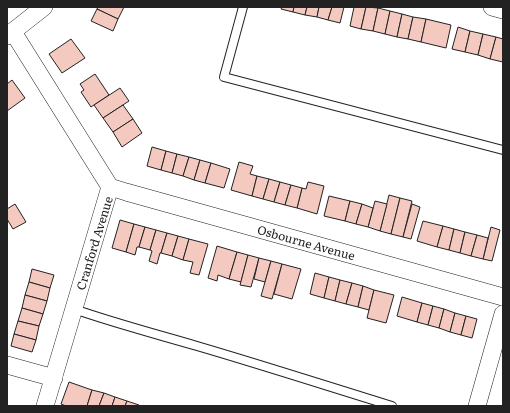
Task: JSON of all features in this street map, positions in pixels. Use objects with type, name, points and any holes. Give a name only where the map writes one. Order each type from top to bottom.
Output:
[{"type":"street","points":[[10,34],[44,7]]},
{"type":"street","points":[[492,7],[503,10]]},
{"type":"street","name":"Cranford Avenue","points":[[10,34],[110,187],[45,406]]},
{"type":"street","name":"Osbourne Avenue","points":[[110,187],[503,297]]},
{"type":"street","points":[[477,406],[503,314]]},
{"type":"street","points":[[7,364],[54,378]]},
{"type":"lane","points":[[243,7],[224,77],[503,150]]},
{"type":"lane","points":[[74,309],[107,321],[296,375],[392,406]]},
{"type":"building","points":[[98,7],[124,7],[118,19],[97,9]]},
{"type":"building","points":[[282,7],[294,7],[293,12],[281,9]]},
{"type":"building","points":[[294,7],[307,7],[305,15],[293,12]]},
{"type":"building","points":[[307,7],[319,7],[317,17],[305,15]]},
{"type":"building","points":[[319,7],[332,7],[328,20],[317,17]]},
{"type":"building","points":[[332,7],[344,7],[340,23],[328,20]]},
{"type":"building","points":[[354,7],[366,7],[361,29],[350,26]]},
{"type":"building","points":[[366,7],[378,8],[373,31],[361,29]]},
{"type":"building","points":[[378,8],[390,11],[385,34],[373,31]]},
{"type":"building","points":[[97,9],[118,19],[113,31],[91,21]]},
{"type":"building","points":[[390,11],[402,14],[397,37],[385,34]]},
{"type":"building","points":[[402,14],[413,17],[408,39],[397,37]]},
{"type":"building","points":[[413,17],[426,19],[421,42],[408,39]]},
{"type":"building","points":[[426,19],[451,25],[446,48],[421,42]]},
{"type":"building","points":[[458,27],[470,31],[465,52],[452,49]]},
{"type":"building","points":[[470,31],[483,34],[478,55],[465,52]]},
{"type":"building","points":[[483,34],[496,37],[490,59],[478,55]]},
{"type":"building","points":[[496,37],[503,39],[503,62],[490,59]]},
{"type":"building","points":[[71,39],[85,58],[62,73],[49,54]]},
{"type":"building","points":[[95,74],[109,95],[91,107],[81,92],[84,90],[80,84]]},
{"type":"building","points":[[12,80],[25,98],[7,111],[7,84]]},
{"type":"building","points":[[120,88],[129,101],[103,118],[94,105]]},
{"type":"building","points":[[123,105],[133,119],[113,132],[103,118]]},
{"type":"building","points":[[133,119],[142,133],[122,147],[113,132]]},
{"type":"building","points":[[152,147],[166,151],[161,170],[147,166]]},
{"type":"building","points":[[166,151],[177,154],[172,173],[161,170]]},
{"type":"building","points":[[177,154],[189,157],[183,176],[172,173]]},
{"type":"building","points":[[189,157],[200,160],[194,180],[183,176]]},
{"type":"building","points":[[200,160],[211,163],[205,183],[194,180]]},
{"type":"building","points":[[239,162],[253,166],[250,174],[257,176],[252,196],[231,190]]},
{"type":"building","points":[[211,163],[230,169],[224,188],[205,183]]},
{"type":"building","points":[[257,176],[269,179],[263,199],[252,196]]},
{"type":"building","points":[[269,179],[280,182],[274,202],[263,199]]},
{"type":"building","points":[[280,182],[291,185],[285,205],[274,202]]},
{"type":"building","points":[[308,182],[324,186],[317,214],[297,208],[302,188],[306,189]]},
{"type":"building","points":[[291,185],[302,188],[297,208],[285,205]]},
{"type":"building","points":[[389,195],[400,198],[391,234],[380,231]]},
{"type":"building","points":[[329,196],[350,201],[345,221],[324,216]]},
{"type":"building","points":[[400,198],[412,201],[403,237],[391,234]]},
{"type":"building","points":[[350,201],[362,204],[356,224],[345,221]]},
{"type":"building","points":[[375,201],[387,204],[380,231],[368,227]]},
{"type":"building","points":[[15,204],[26,222],[13,229],[7,219],[7,209]]},
{"type":"building","points":[[362,204],[373,208],[368,227],[356,224]]},
{"type":"building","points":[[412,204],[420,207],[411,239],[403,237]]},
{"type":"building","points":[[120,220],[134,224],[126,252],[112,248]]},
{"type":"building","points":[[423,221],[443,226],[437,247],[417,241]]},
{"type":"building","points":[[134,224],[145,227],[135,255],[126,252]]},
{"type":"building","points":[[443,226],[454,229],[449,250],[437,247]]},
{"type":"building","points":[[145,227],[156,230],[150,250],[139,247]]},
{"type":"building","points":[[491,227],[500,230],[492,261],[483,259]]},
{"type":"building","points":[[454,229],[465,232],[460,253],[449,250]]},
{"type":"building","points":[[156,230],[167,233],[157,264],[149,261],[152,251],[150,250]]},
{"type":"building","points":[[465,232],[477,235],[471,256],[460,253]]},
{"type":"building","points":[[167,233],[178,236],[172,256],[161,253]]},
{"type":"building","points":[[477,235],[488,238],[483,259],[471,256]]},
{"type":"building","points":[[178,236],[189,239],[183,260],[172,256]]},
{"type":"building","points":[[189,239],[208,244],[199,275],[190,273],[193,262],[183,260]]},
{"type":"building","points":[[217,246],[237,252],[229,279],[218,275],[217,281],[208,278]]},
{"type":"building","points":[[237,252],[248,255],[241,282],[229,279]]},
{"type":"building","points":[[248,255],[259,258],[251,287],[240,285]]},
{"type":"building","points":[[259,258],[271,261],[265,282],[254,279]]},
{"type":"building","points":[[271,261],[282,264],[272,299],[261,296]]},
{"type":"building","points":[[282,264],[301,269],[292,299],[274,294]]},
{"type":"building","points":[[32,269],[54,275],[50,288],[29,282]]},
{"type":"building","points":[[315,273],[329,277],[324,298],[310,294]]},
{"type":"building","points":[[329,277],[340,280],[335,301],[324,298]]},
{"type":"building","points":[[340,280],[352,283],[346,304],[335,301]]},
{"type":"building","points":[[29,282],[50,288],[47,301],[25,295]]},
{"type":"building","points":[[352,283],[363,286],[358,307],[346,304]]},
{"type":"building","points":[[363,286],[374,290],[369,310],[358,307]]},
{"type":"building","points":[[374,290],[394,295],[386,323],[367,318]]},
{"type":"building","points":[[25,295],[47,301],[43,314],[22,308]]},
{"type":"building","points":[[402,297],[422,303],[417,322],[397,316]]},
{"type":"building","points":[[422,303],[433,306],[428,325],[417,322]]},
{"type":"building","points":[[433,306],[444,309],[439,328],[428,325]]},
{"type":"building","points":[[22,308],[43,314],[39,326],[18,321]]},
{"type":"building","points":[[444,309],[455,313],[450,332],[439,328]]},
{"type":"building","points":[[455,313],[466,316],[461,335],[450,332]]},
{"type":"building","points":[[466,316],[477,319],[472,338],[461,335]]},
{"type":"building","points":[[18,321],[39,326],[36,340],[14,334]]},
{"type":"building","points":[[14,334],[36,340],[32,352],[11,346]]},
{"type":"building","points":[[69,382],[92,390],[87,406],[66,406],[61,404]]},
{"type":"building","points":[[92,390],[104,393],[99,406],[87,406]]},
{"type":"building","points":[[104,393],[115,397],[112,406],[99,406]]},
{"type":"building","points":[[115,397],[127,401],[125,406],[112,406]]},
{"type":"building","points":[[127,401],[139,405],[125,406]]}]
